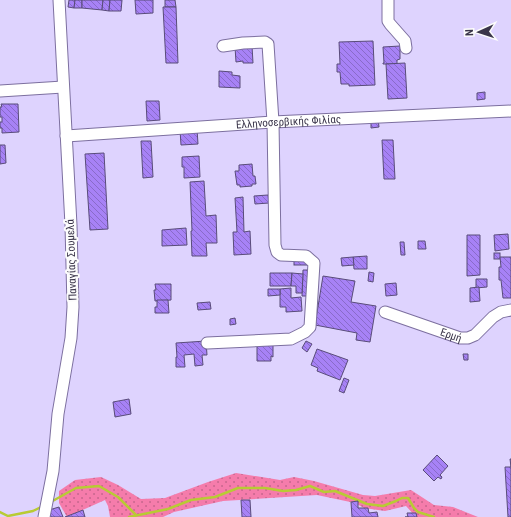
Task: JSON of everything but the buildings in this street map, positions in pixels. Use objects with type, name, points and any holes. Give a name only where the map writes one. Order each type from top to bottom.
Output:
[{"type":"street","name":"Παναγίας Σουμελά","points":[[46,508],[53,471],[58,408],[71,338],[72,324],[72,271],[59,0]]},
{"type":"street","points":[[388,0],[388,21],[405,41],[406,48]]},
{"type":"street","points":[[207,343],[291,339],[305,332],[310,327],[314,263],[306,256],[281,255],[277,252],[275,246],[274,122],[268,44],[265,42],[242,43],[223,46]]},
{"type":"street","points":[[0,91],[63,86]]},
{"type":"street","name":"Ελληνοσερβικής Φιλίας","points":[[66,136],[274,122],[511,111]]},
{"type":"street","name":"Ερμή","points":[[384,312],[460,338],[468,338],[475,335],[493,317],[501,312],[511,310]]},
{"type":"shaded area","points":[[236,473],[280,480],[294,477],[363,495],[375,496],[411,490],[434,505],[453,507],[478,517],[416,517],[406,506],[385,511],[364,508],[355,503],[317,495],[223,501],[174,512],[163,517],[110,517],[105,500],[67,517],[59,503],[59,491],[75,480],[101,477],[141,499],[165,498]]},
{"type":"waterway","points":[[49,503],[76,488],[99,486],[118,497],[136,515]]},
{"type":"waterway","points":[[129,517],[168,509],[191,500],[215,497],[238,488],[265,488],[283,491],[296,490],[310,486],[324,492],[335,491],[367,504],[383,506],[402,498],[408,498],[418,512],[434,517]]},
{"type":"waterway","points":[[0,512],[8,516],[33,511],[43,506]]}]
